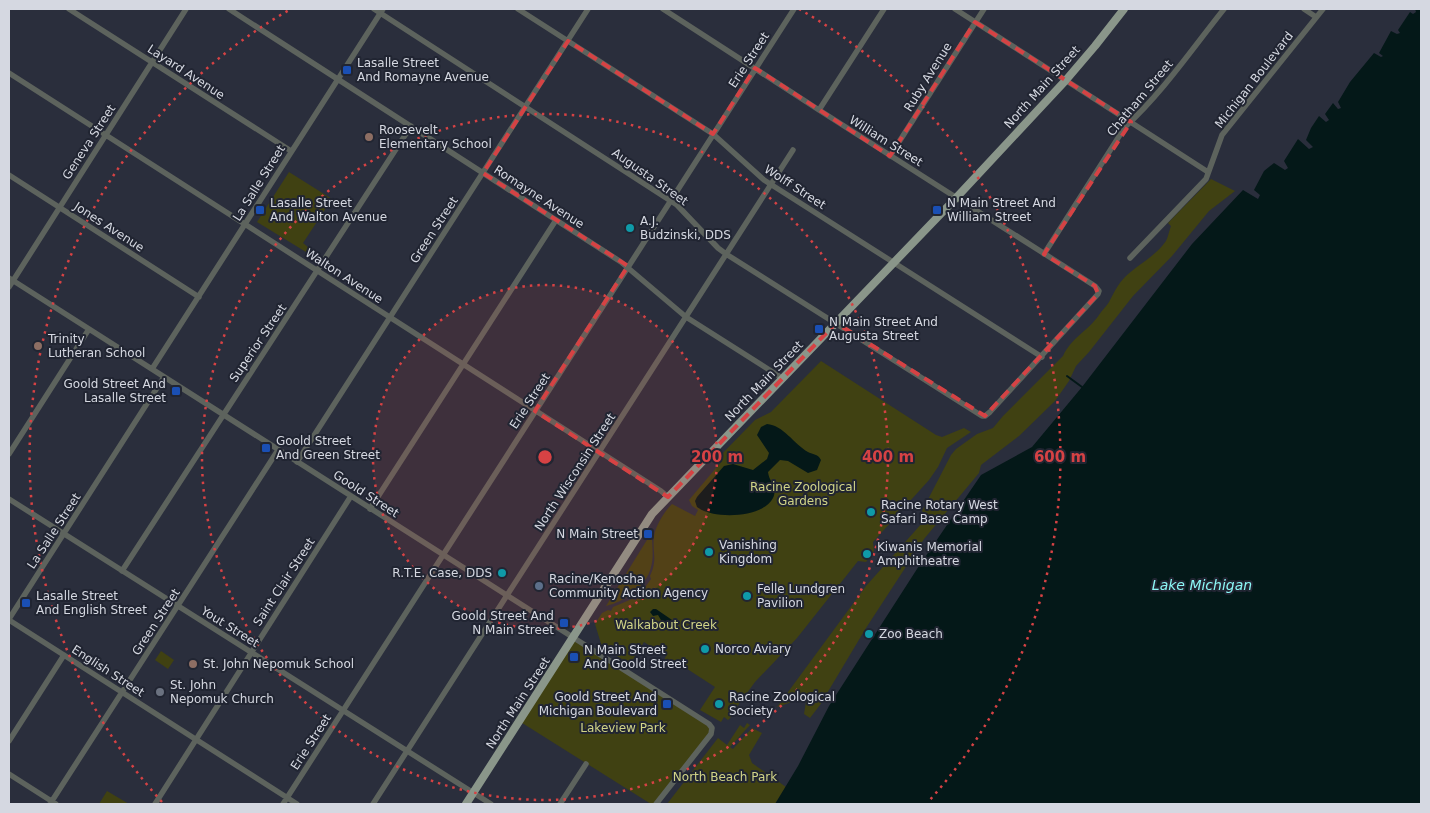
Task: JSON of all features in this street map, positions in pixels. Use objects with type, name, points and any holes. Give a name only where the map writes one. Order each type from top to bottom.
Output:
[{"type":"main road","name":"North Main Street","points":[[466,804],[645,523],[956,198],[1066,80],[1124,9]]},
{"type":"street","name":"Layard Avenue","points":[[69,9],[291,151]]},
{"type":"street","name":"Geneva Street","points":[[9,286],[11,279],[186,9]]},
{"type":"street","name":"Romayne Avenue","points":[[229,9],[628,267],[686,317],[782,378]]},
{"type":"street","name":"Augusta Street","points":[[374,9],[382,11],[670,200],[726,254],[979,414],[985,416],[990,412],[1042,357]]},
{"type":"street","name":"Wolff Street","points":[[518,9],[713,134],[771,184],[1042,357]]},
{"type":"street","name":"Green Street","points":[[297,462],[588,9]]},
{"type":"street","name":"William Street","points":[[663,9],[1095,286],[1098,295],[1042,357]]},
{"type":"street","name":"Erie Street","points":[[283,804],[794,9]]},
{"type":"street","points":[[818,110],[884,9]]},
{"type":"street","points":[[955,9],[1208,172]]},
{"type":"street","name":"Ruby Avenue","points":[[890,156],[984,9]]},
{"type":"street","name":"Chatham Street","points":[[1044,254],[1125,127],[1168,80],[1224,9]]},
{"type":"street","points":[[1304,9],[1316,17]]},
{"type":"street","name":"Michigan Boulevard","points":[[1130,258],[1206,179],[1222,135],[1323,9]]},
{"type":"street","name":"La Salle Street","points":[[152,369],[382,11]]},
{"type":"street","name":"Walton Avenue","points":[[9,73],[668,497]]},
{"type":"street","name":"Superior Street","points":[[122,570],[411,126]]},
{"type":"street","name":"North Wisconsin Street","points":[[373,804],[793,150]]},
{"type":"street","name":"Jones Avenue","points":[[9,175],[199,296]]},
{"type":"street","points":[[370,509],[556,220]]},
{"type":"street","name":"Goold Street","points":[[11,279],[707,722],[712,728],[710,734],[656,804]]},
{"type":"street","points":[[9,454],[89,329]]},
{"type":"street","name":"La Salle Street","points":[[9,620],[164,377]]},
{"type":"street","name":"Green Street","points":[[53,803],[278,450]]},
{"type":"street","name":"Saint Clair Street","points":[[154,804],[351,496]]},
{"type":"street","name":"Yout Street","points":[[9,499],[491,804]]},
{"type":"street","name":"English Street","points":[[9,620],[298,804]]},
{"type":"street","points":[[9,741],[64,655]]},
{"type":"street","points":[[560,804],[586,764]]},
{"type":"street","points":[[9,774],[53,803]]},
{"type":"highlighted area","points":[[975,22],[1131,122],[1044,254],[1095,286],[1098,294],[985,416],[836,323],[668,497],[535,411],[628,266],[483,173],[568,41],[713,134],[755,68],[890,156]]},
{"type":"green space","points":[[289,172],[332,199],[303,243],[309,248],[306,252],[257,222]]},
{"type":"green space","points":[[1211,179],[1235,191],[1209,211],[1172,256],[1133,296],[1076,366],[1069,381],[1055,401],[1019,436],[981,465],[979,473],[924,539],[810,718],[804,714],[806,702],[799,697],[777,707],[866,586],[928,518],[922,511],[951,455],[956,449],[977,434],[993,428],[1063,356],[1070,344],[1095,321],[1123,280],[1162,246],[1166,241],[1171,226],[1168,223]]},
{"type":"green space","name":"Racine Zoological Gardens","points":[[821,361],[936,435],[942,437],[964,428],[971,432],[947,448],[929,480],[873,542],[874,551],[866,562],[858,561],[797,638],[755,682],[736,708],[738,710],[728,720],[724,717],[721,722],[700,710],[715,687],[675,661],[670,667],[663,662],[666,656],[644,642],[630,664],[602,647],[595,624],[602,613],[608,610],[611,611],[613,607],[632,599],[636,600],[651,579],[655,532],[669,507],[672,504],[695,516],[698,510],[692,506],[689,500],[721,462],[716,463],[718,458],[755,420],[771,412]]},
{"type":"green space","points":[[650,535],[652,536],[652,559],[649,574],[645,581],[627,597],[606,606]]},
{"type":"green space","name":"Lakeview Park","points":[[573,637],[707,723],[712,730],[656,804],[651,804],[519,721]]},
{"type":"green space","points":[[161,651],[174,660],[168,669],[155,660]]},
{"type":"green space","name":"North Beach Park","points":[[747,723],[750,725],[730,747],[733,749],[752,728],[762,733],[749,755],[752,763],[786,787],[775,804],[667,804],[718,738],[727,745],[740,725],[744,728]]},
{"type":"green space","points":[[107,791],[129,804],[99,804]]},
{"type":"water","name":"Lake Michigan","points":[[1415,9],[1421,9],[1421,804],[775,804],[798,766],[829,706],[917,569],[981,475],[1032,447],[1082,387],[1192,244],[1243,190],[1258,199],[1260,195],[1254,190],[1264,171],[1274,163],[1285,170],[1288,168],[1284,161],[1298,139],[1309,149],[1313,147],[1306,140],[1319,116],[1326,122],[1329,120],[1325,114],[1333,103],[1338,109],[1341,108],[1338,102],[1350,82],[1374,53],[1381,57],[1383,56],[1379,53],[1391,31],[1397,34],[1400,33],[1398,30],[1410,12],[1413,14],[1416,12]]},
{"type":"water","points":[[767,424],[783,431],[803,449],[819,457],[821,460],[817,470],[808,473],[788,461],[780,460],[768,472],[774,488],[773,498],[768,505],[759,510],[738,515],[726,515],[715,514],[697,507],[695,501],[697,497],[724,466],[733,464],[753,470],[767,459],[769,453],[757,435],[761,427]]},
{"type":"water","points":[[656,609],[675,622],[675,626],[671,630],[665,627],[658,615],[653,616],[650,612]]},
{"type":"waterway","points":[[1067,376],[1082,387]]},
{"type":"place","name":"Lasalle Street And Romayne Avenue","points":[[347,70]]},
{"type":"place","name":"Roosevelt Elementary School","points":[[369,137]]},
{"type":"place","name":"Lasalle Street And Walton Avenue","points":[[260,210]]},
{"type":"place","name":"N Main Street And William Street","points":[[937,210]]},
{"type":"place","name":"A.J. Budzinski, DDS","points":[[630,228]]},
{"type":"place","name":"N Main Street And Augusta Street","points":[[819,329]]},
{"type":"place","name":"Trinity Lutheran School","points":[[38,346]]},
{"type":"place","name":"Goold Street And Lasalle Street","points":[[176,391]]},
{"type":"place","name":"Goold Street And Green Street","points":[[266,448]]},
{"type":"place","name":"Racine Rotary West Safari Base Camp","points":[[871,512]]},
{"type":"place","name":"N Main Street","points":[[648,534]]},
{"type":"place","name":"Vanishing Kingdom","points":[[709,552]]},
{"type":"place","name":"Kiwanis Memorial Amphitheatre","points":[[867,554]]},
{"type":"place","name":"R.T.E. Case, DDS","points":[[502,573]]},
{"type":"place","name":"Racine/Kenosha Community Action Agency","points":[[539,586]]},
{"type":"place","name":"Felle Lundgren Pavilion","points":[[747,596]]},
{"type":"place","name":"Lasalle Street And English Street","points":[[26,603]]},
{"type":"place","name":"Goold Street And N Main Street","points":[[564,623]]},
{"type":"place","name":"Zoo Beach","points":[[869,634]]},
{"type":"place","name":"Norco Aviary","points":[[705,649]]},
{"type":"place","name":"N Main Street And Goold Street","points":[[574,657]]},
{"type":"place","name":"St. John Nepomuk School","points":[[193,664]]},
{"type":"place","name":"St. John Nepomuk Church","points":[[160,692]]},
{"type":"place","name":"Goold Street And Michigan Boulevard","points":[[667,704]]},
{"type":"place","name":"Racine Zoological Society","points":[[719,704]]},
{"type":"park label","name":"Walkabout Creek","points":[[666,625]]}]
